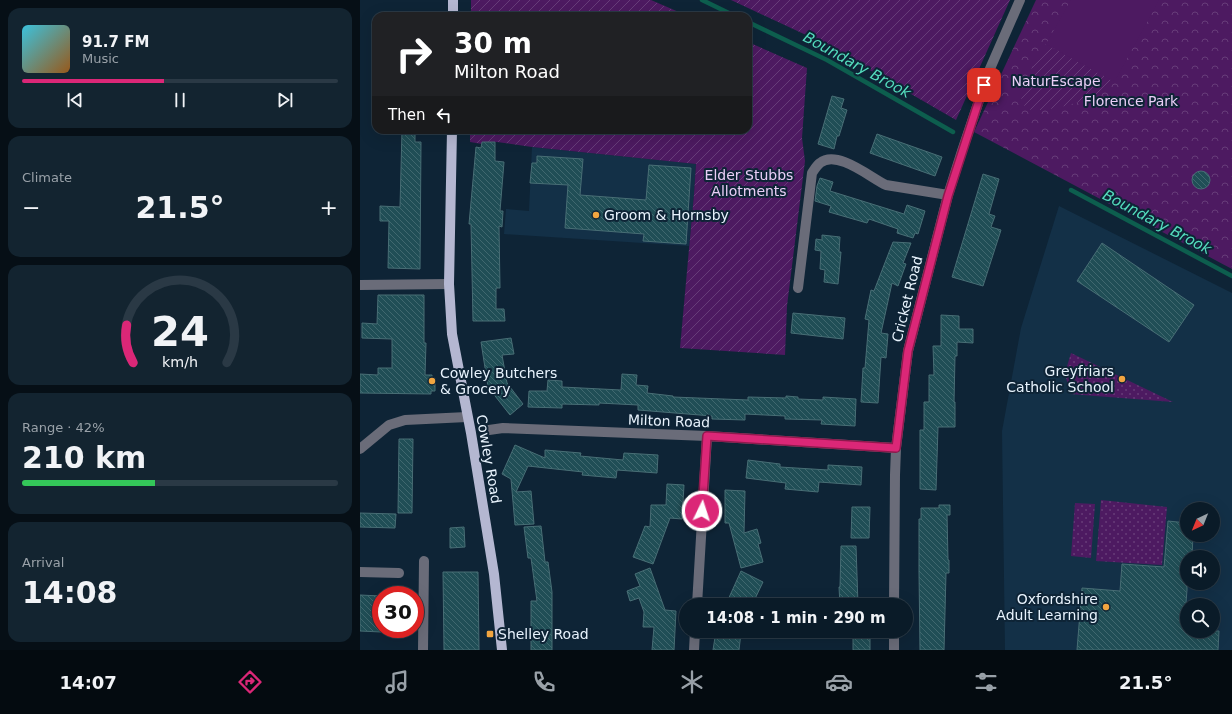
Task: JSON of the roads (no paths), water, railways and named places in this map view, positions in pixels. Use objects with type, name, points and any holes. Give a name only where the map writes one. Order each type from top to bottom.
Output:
[{"type":"main road","points":[[453,0],[453,12]]},
{"type":"main road","name":"Cowley Road","points":[[452,134],[449,284],[452,334],[494,574],[502,650]]},
{"type":"street","name":"Cricket Road","points":[[894,598],[896,448],[908,351],[948,196],[970,126],[989,71],[1020,0]]},
{"type":"street","points":[[798,288],[812,173],[821,162],[834,159],[855,166],[886,185],[948,196]]},
{"type":"street","points":[[360,285],[449,284]]},
{"type":"street","points":[[360,449],[389,425],[405,420],[467,417]]},
{"type":"street","name":"Milton Road","points":[[489,430],[503,428],[707,436],[896,448]]},
{"type":"street","points":[[697,598],[707,436]]},
{"type":"street","points":[[423,650],[424,561]]},
{"type":"street","points":[[360,572],[399,573]]},
{"type":"street","points":[[694,650],[695,638]]},
{"type":"street","points":[[894,638],[894,650]]},
{"type":"waterway","name":"Boundary Brook","points":[[702,0],[727,12]]},
{"type":"waterway","name":"Boundary Brook","points":[[752,24],[827,60],[953,132]]},
{"type":"waterway","name":"Boundary Brook","points":[[1071,190],[1232,276]]},
{"type":"place","name":"Groom & Hornsby","points":[[596,215]]},
{"type":"place","name":"Greyfriars Catholic School","points":[[1122,379]]},
{"type":"place","name":"Cowley Butchers & Grocery","points":[[432,381]]},
{"type":"place","name":"Oxfordshire Adult Learning","points":[[1106,607]]},
{"type":"place","name":"Shelley Road","points":[[490,634]]},
{"type":"park label","name":"NaturEscape","points":[[1056,81]]},
{"type":"park label","name":"Florence Park","points":[[1131,101]]},
{"type":"park label","name":"Elder Stubbs Allotments","points":[[749,184]]}]
